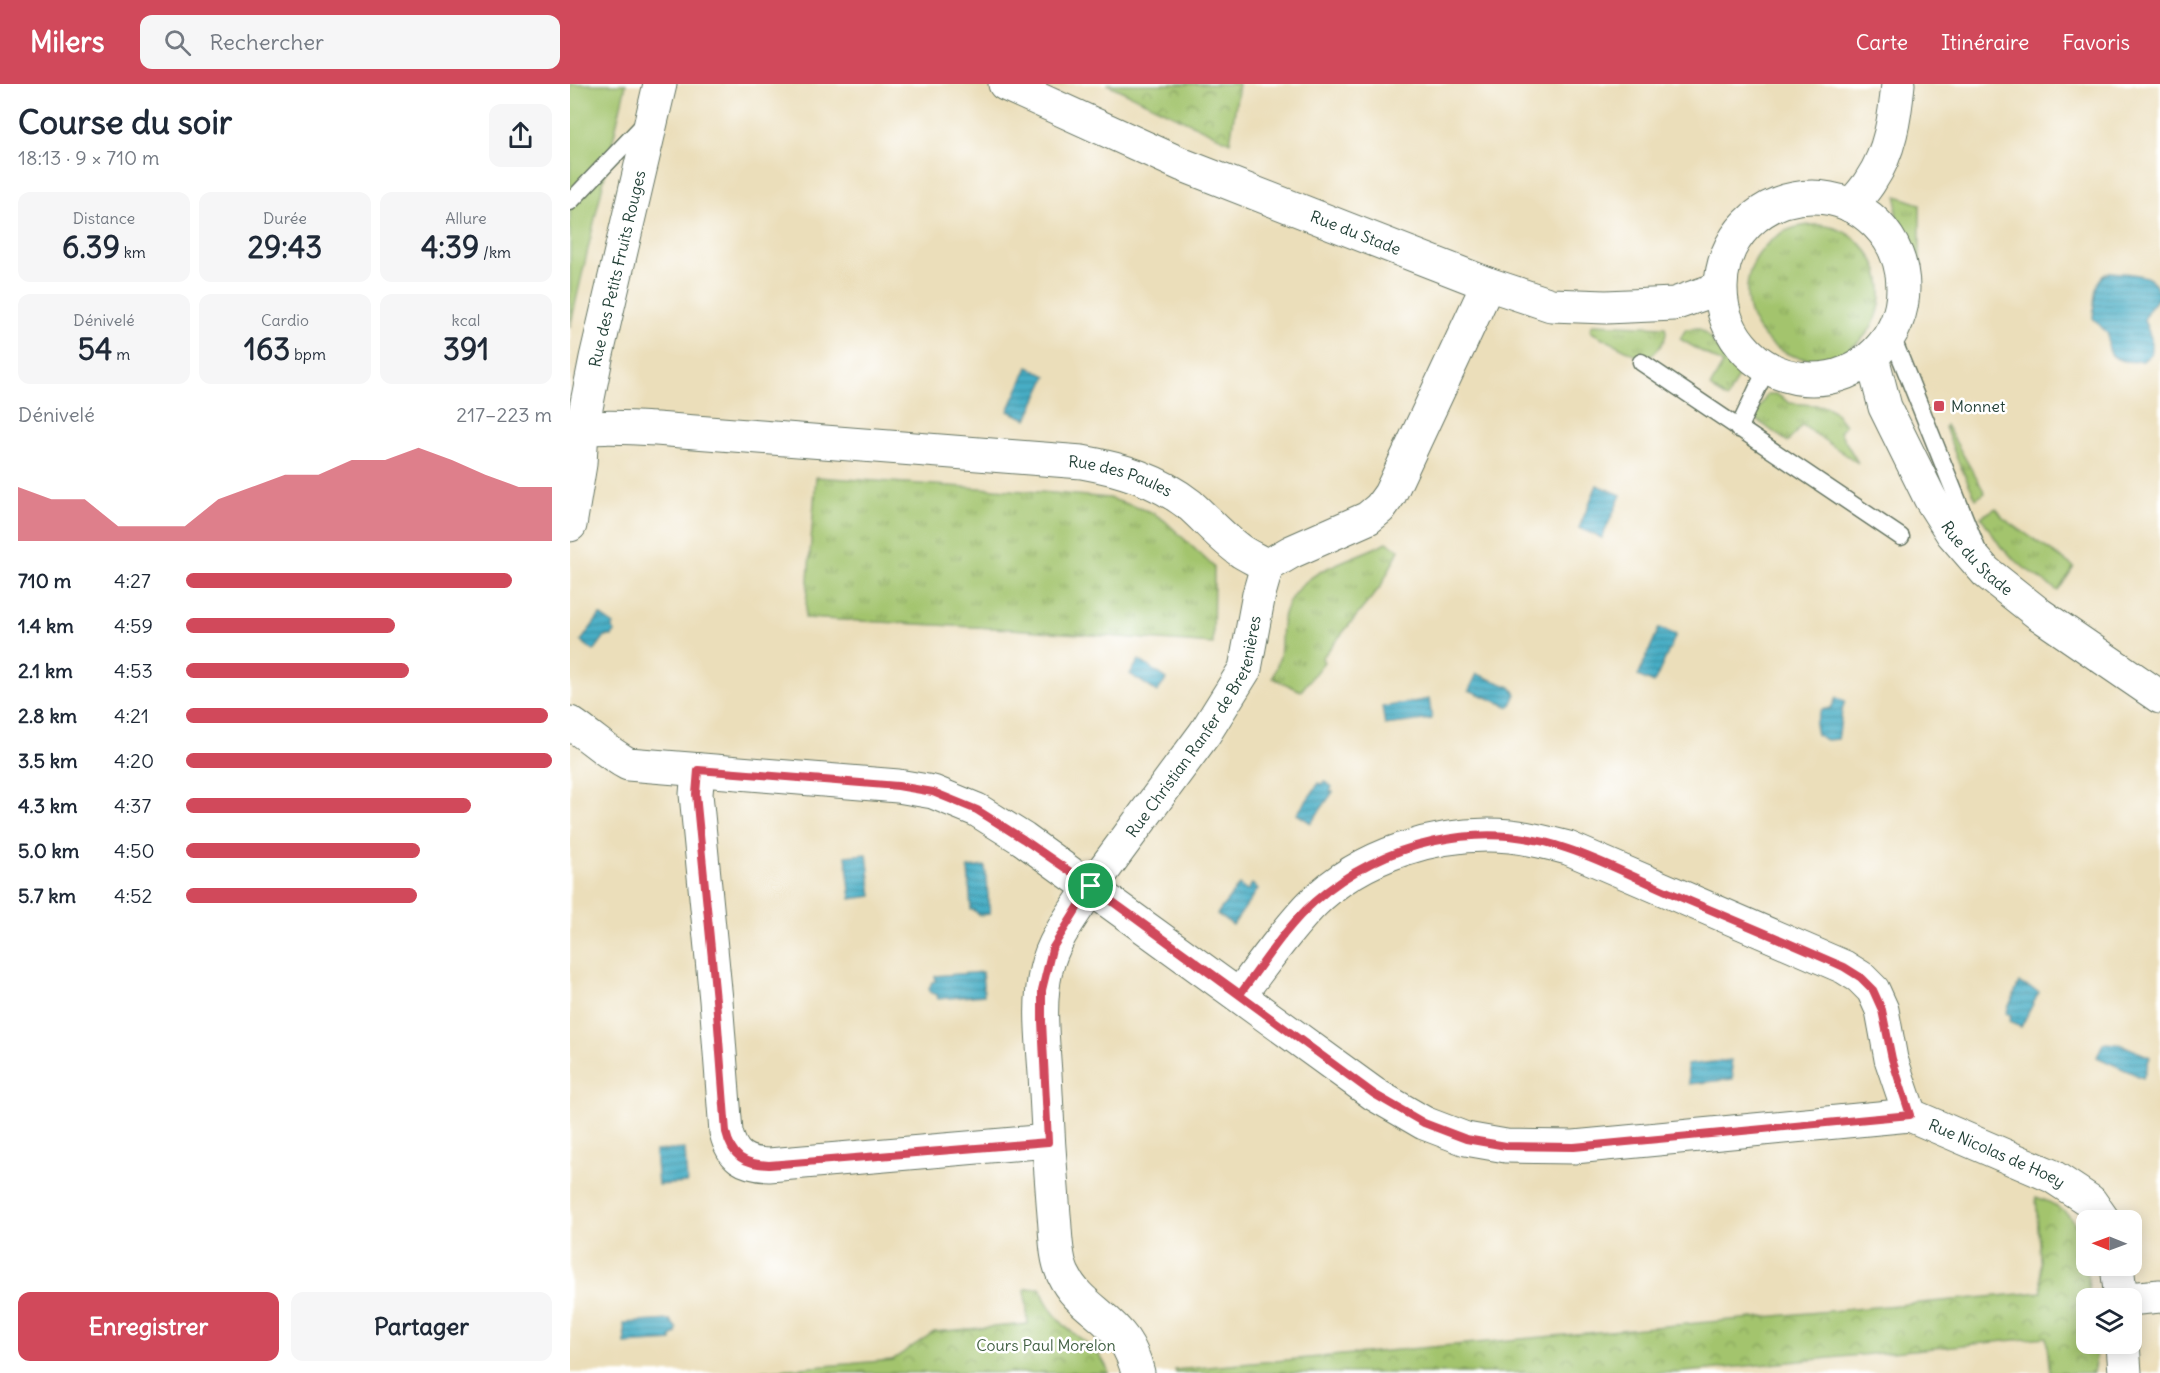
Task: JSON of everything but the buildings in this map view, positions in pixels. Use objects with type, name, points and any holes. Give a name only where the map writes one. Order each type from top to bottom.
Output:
[{"type":"street","name":"Rue des Petits Fruits Rouges","points":[[570,525],[580,464],[576,430],[596,358],[660,84]]},
{"type":"street","name":"Rue du Stade","points":[[1005,84],[1183,165],[1488,284],[1551,305],[1606,307],[1674,304],[1720,288]]},
{"type":"street","points":[[1851,206],[1872,178],[1886,148],[1895,116],[1898,84]]},
{"type":"street","points":[[1822,198],[1851,206],[1876,223],[1893,247],[1902,276],[1901,306],[1881,345],[1848,372],[1821,379],[1793,378],[1767,368],[1747,354],[1733,335],[1724,312],[1720,288],[1725,258],[1740,231],[1763,211],[1791,199],[1822,198]]},
{"type":"street","points":[[1267,566],[1291,552],[1368,518],[1380,508],[1390,494],[1488,284]]},
{"type":"street","name":"Rue du Stade","points":[[1881,345],[1885,407],[1930,498],[1952,533],[1986,572],[2039,614],[2160,697]]},
{"type":"street","name":"Rue des Paules","points":[[576,430],[656,429],[1082,462],[1104,466],[1142,477],[1166,490],[1188,504],[1241,551],[1267,566]]},
{"type":"street","name":"Rue Christian Ranfer de Bretenières","points":[[1138,1373],[1133,1356],[1124,1340],[1112,1326],[1082,1302],[1069,1287],[1062,1272],[1057,1249],[1048,1142],[1042,990],[1052,949],[1091,886],[1205,733],[1245,669],[1259,594],[1267,566]]},
{"type":"street","name":"Rue Nicolas de Hoey","points":[[570,723],[587,733],[614,757],[628,764],[898,786],[933,792],[977,810],[1091,886],[1374,1094],[1424,1123],[1466,1139],[1506,1146],[1574,1147],[1910,1115],[2052,1176],[2090,1201],[2096,1210]]},
{"type":"street","points":[[698,770],[696,794],[726,1132],[729,1143],[743,1161],[755,1165],[769,1165],[1048,1142]]},
{"type":"street","points":[[1240,994],[1312,904],[1363,867],[1392,853],[1426,842],[1462,837],[1511,836],[1540,841],[1568,848],[1844,967],[1860,977],[1873,990],[1882,1010],[1892,1059],[1910,1115]]},
{"type":"street","points":[[2142,1298],[2160,1296]]},
{"type":"street","points":[[2124,1354],[2125,1373]]},
{"type":"lane","points":[[570,202],[652,115]]},
{"type":"lane","points":[[1641,362],[1901,537]]},
{"type":"lane","points":[[1738,429],[1767,368]]},
{"type":"green space","points":[[570,84],[626,84],[570,327]]},
{"type":"green space","points":[[1107,84],[1239,84],[1230,142]]},
{"type":"green space","points":[[1897,196],[1920,204],[1920,266],[1915,267],[1896,216]]},
{"type":"green space","points":[[1814,225],[1839,231],[1861,245],[1875,267],[1881,292],[1875,317],[1861,339],[1839,353],[1814,359],[1789,353],[1767,339],[1753,317],[1747,292],[1753,267],[1767,245],[1789,231]]},
{"type":"green space","points":[[1593,324],[1665,327],[1666,332],[1664,341],[1645,360],[1591,332]]},
{"type":"green space","points":[[1698,328],[1708,335],[1721,353],[1740,372],[1727,399],[1710,387],[1723,364],[1680,339],[1686,329]]},
{"type":"green space","points":[[1767,394],[1776,394],[1790,403],[1825,406],[1834,411],[1845,425],[1840,432],[1858,463],[1802,425],[1788,442],[1754,418]]},
{"type":"green space","points":[[1946,425],[1985,493],[1976,499],[1957,459]]},
{"type":"green space","points":[[816,477],[1109,498],[1151,512],[1164,520],[1214,567],[1213,644],[1011,629],[805,618]]},
{"type":"green space","points":[[1996,508],[2003,518],[2074,567],[2058,591],[2023,567],[2001,547],[1981,517]]},
{"type":"green space","points":[[1387,542],[1399,550],[1381,586],[1322,658],[1324,662],[1301,691],[1273,678],[1280,656],[1284,614],[1291,599],[1301,586],[1327,568]]},
{"type":"green space","points":[[2036,1197],[2054,1205],[2076,1224],[2076,1276],[2088,1276],[2089,1288],[2076,1288],[2076,1354],[2095,1354],[2093,1373],[2050,1373],[2046,1337],[1676,1373],[1176,1373],[1175,1370],[2042,1292]]},
{"type":"green space","name":"Cours Paul Morelon","points":[[1040,1288],[1058,1319],[1097,1352],[1109,1373],[744,1373],[892,1360],[934,1332],[1028,1324],[1025,1289]]},
{"type":"water","points":[[2110,272],[2149,278],[2158,289],[2159,297],[2144,320],[2151,338],[2151,354],[2143,361],[2123,361],[2114,357],[2108,347],[2108,334],[2093,318],[2097,285],[2104,275]]},
{"type":"water","points":[[1028,367],[1047,376],[1027,419],[1008,411]]},
{"type":"water","points":[[1597,485],[1621,495],[1602,538],[1579,528]]},
{"type":"water","points":[[600,615],[614,625],[612,627],[615,632],[612,636],[605,636],[594,651],[581,641]]},
{"type":"water","points":[[1659,628],[1676,635],[1654,683],[1638,676]]},
{"type":"water","points":[[1139,660],[1167,679],[1157,692],[1130,674]]},
{"type":"water","points":[[1477,674],[1511,687],[1516,694],[1510,707],[1469,690]]},
{"type":"water","points":[[1836,698],[1845,701],[1838,739],[1826,740],[1817,735],[1815,724],[1821,710],[1831,708]]},
{"type":"water","points":[[1429,699],[1432,719],[1385,725],[1382,707]]},
{"type":"water","points":[[1325,781],[1332,787],[1330,791],[1333,792],[1311,823],[1297,814],[1319,783],[1323,784]]},
{"type":"water","points":[[867,854],[872,896],[851,899],[846,856]]},
{"type":"water","points":[[985,866],[990,914],[979,915],[971,910],[968,868]]},
{"type":"water","points":[[1252,884],[1258,889],[1233,925],[1217,914],[1239,885],[1247,891]]},
{"type":"water","points":[[982,972],[984,995],[938,999],[937,995],[931,993],[929,989],[932,982],[936,981],[935,976]]},
{"type":"water","points":[[2019,983],[2039,992],[2021,1027],[2009,1022],[2011,1015],[2006,1013]]},
{"type":"water","points":[[2103,1043],[2120,1044],[2150,1057],[2143,1078],[2097,1057]]},
{"type":"water","points":[[1731,1060],[1733,1079],[1689,1084],[1687,1065]]},
{"type":"water","points":[[685,1149],[687,1183],[658,1185],[655,1151]]},
{"type":"water","points":[[670,1320],[677,1329],[676,1334],[671,1337],[672,1341],[625,1344],[624,1323]]},
{"type":"place","name":"Monnet","points":[[1939,406]]},
{"type":"route","points":[[1091,886],[1052,949],[1042,990],[1048,1142],[769,1165],[755,1165],[743,1161],[735,1152],[726,1132],[696,794],[698,770],[898,786],[933,792],[977,810],[1091,886],[1374,1094],[1424,1123],[1466,1139],[1506,1146],[1574,1147],[1910,1115],[1892,1059],[1882,1010],[1873,990],[1860,977],[1844,967],[1568,848],[1511,836],[1486,835],[1426,842],[1392,853],[1363,867],[1312,904],[1240,994],[1091,886]]}]
